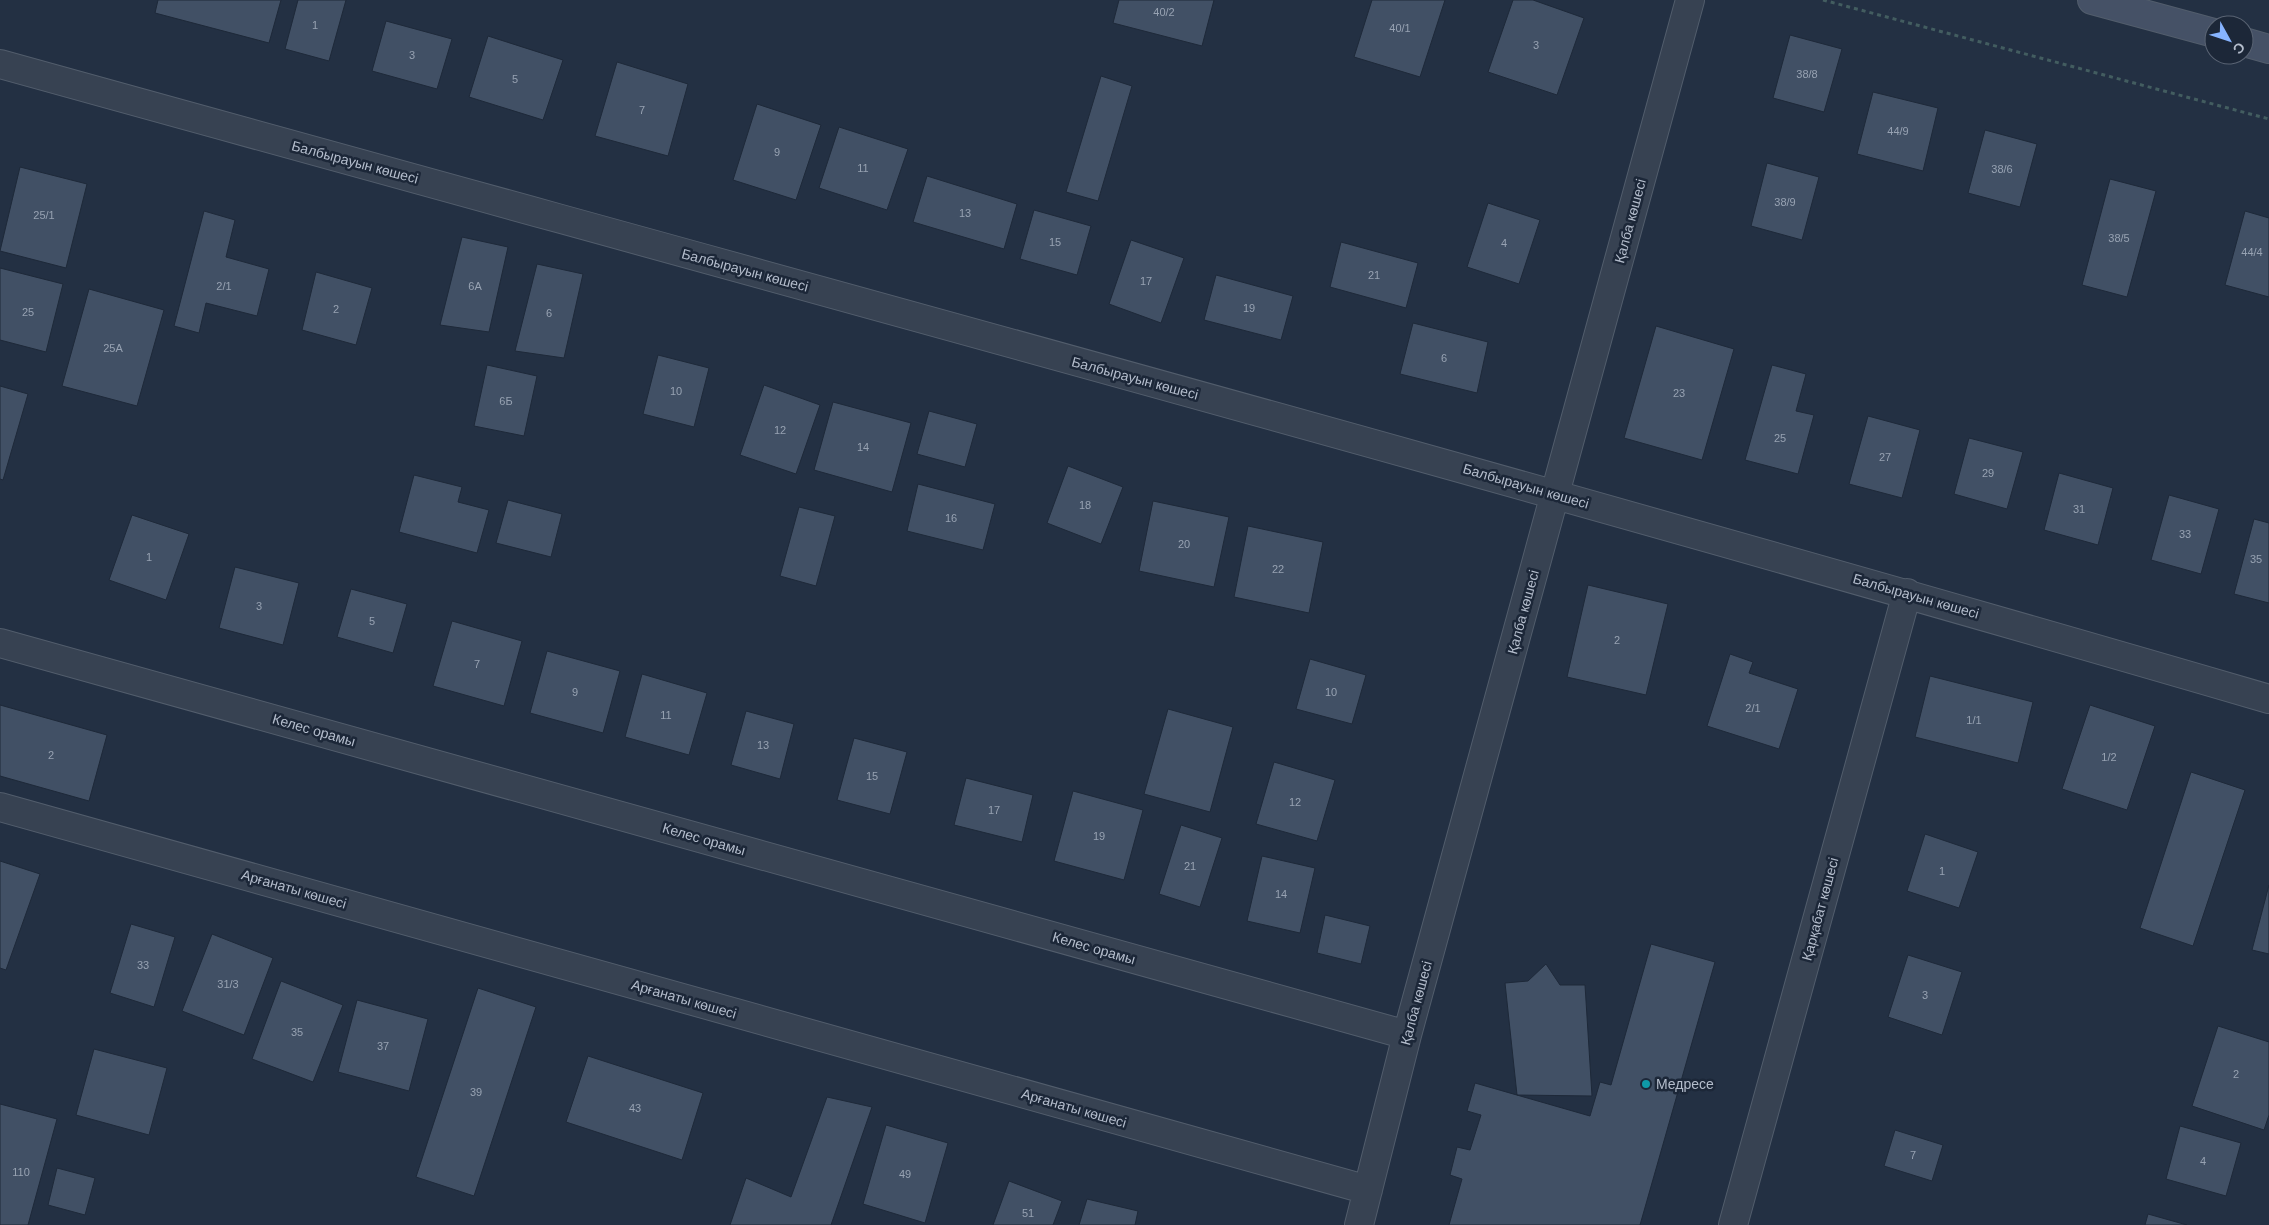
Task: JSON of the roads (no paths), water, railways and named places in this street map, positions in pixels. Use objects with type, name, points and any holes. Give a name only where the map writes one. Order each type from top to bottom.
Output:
[{"type":"main road","points":[[2092,0],[2204,30]]},
{"type":"main road","points":[[2254,44],[2269,48]]},
{"type":"street","name":"Қалба көшесі","points":[[1359,1225],[1408,1035],[1690,0]]},
{"type":"street","name":"Балбырауын көшесі","points":[[0,64],[1556,494],[1907,593],[2269,699]]},
{"type":"street","name":"Қарқабат көшесі","points":[[1733,1225],[1907,593]]},
{"type":"street","name":"Келес орамы","points":[[0,643],[1408,1035]]},
{"type":"street","name":"Арғанаты көшесі","points":[[0,807],[1368,1190]]},
{"type":"place","name":"Медресе","points":[[1646,1084]]}]
